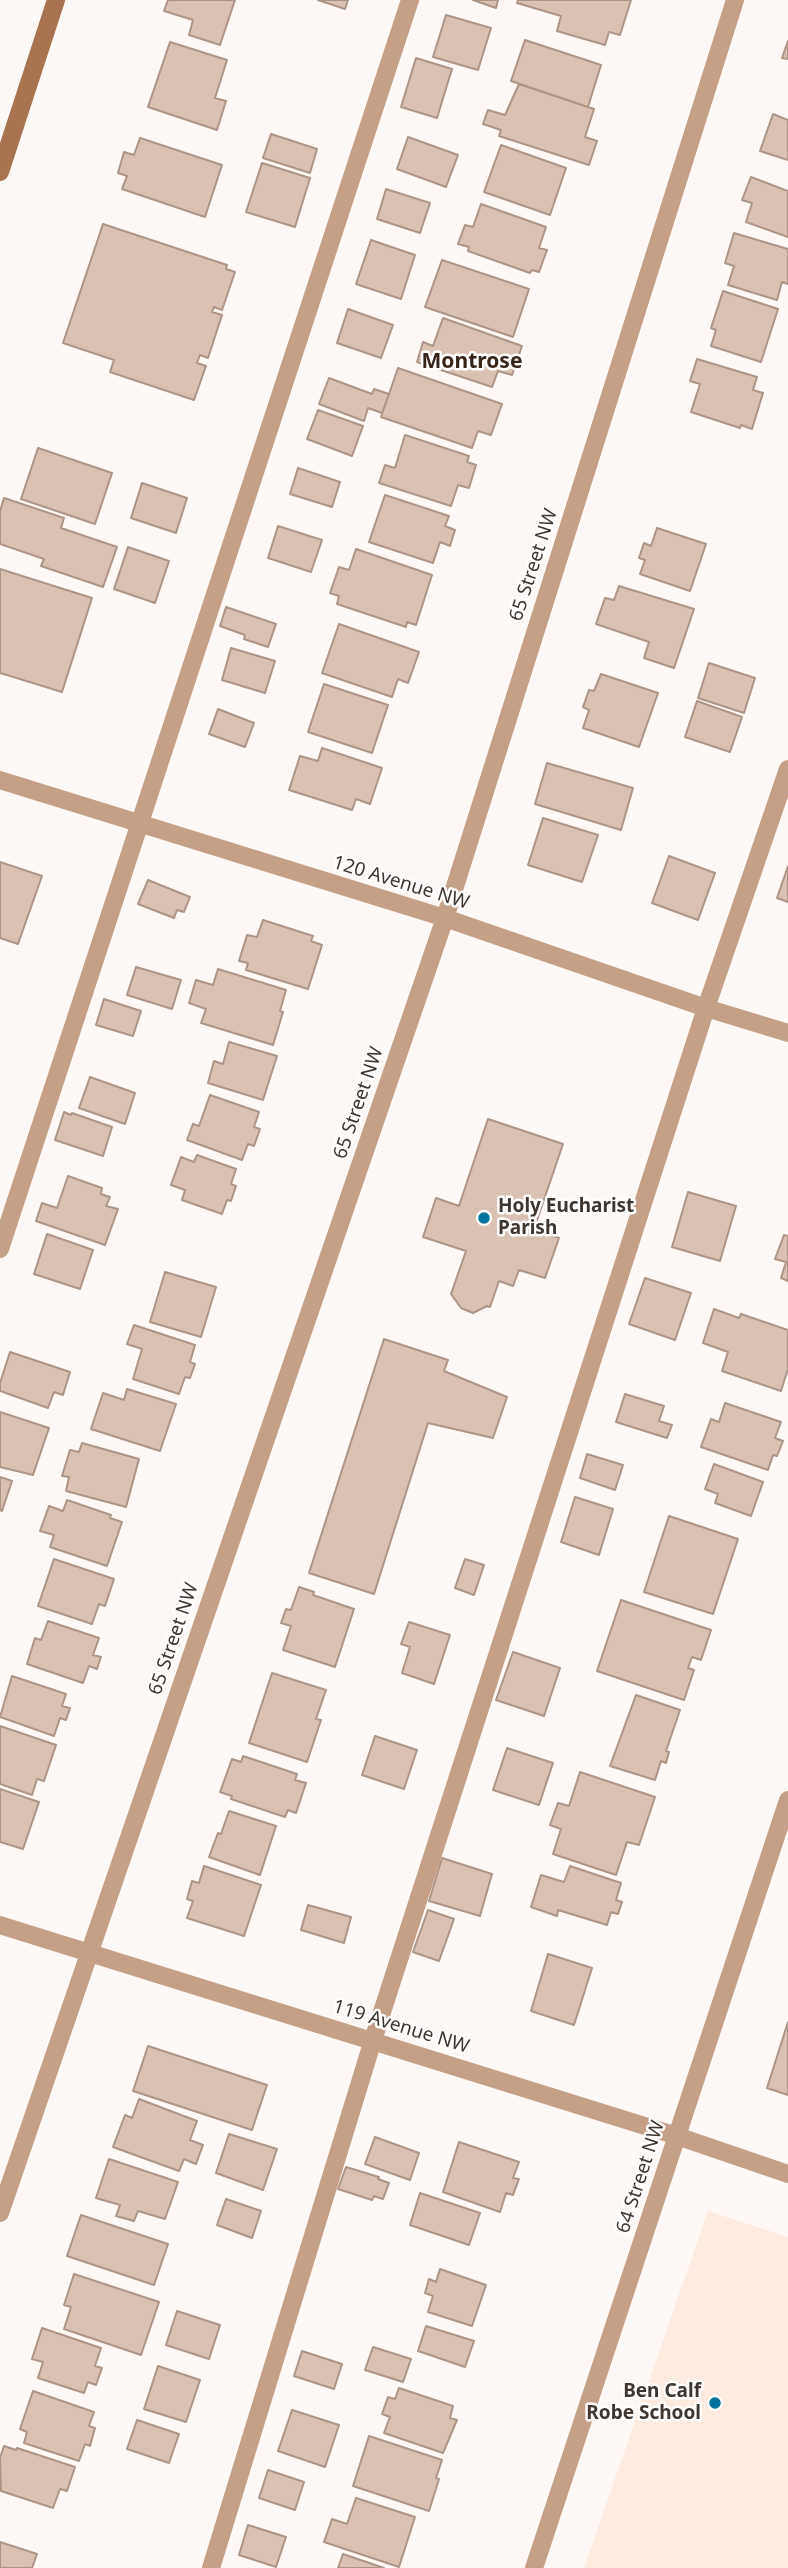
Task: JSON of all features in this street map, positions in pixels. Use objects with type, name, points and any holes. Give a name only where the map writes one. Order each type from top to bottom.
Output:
[{"type":"main road","points":[[0,173],[56,0]]},
{"type":"street","points":[[0,1249],[410,0]]},
{"type":"street","name":"65 Street NW","points":[[0,2213],[445,918],[735,0]]},
{"type":"street","points":[[211,2568],[373,2040],[706,1007],[788,769]]},
{"type":"street","name":"120 Avenue NW","points":[[0,780],[445,918],[788,1033]]},
{"type":"street","name":"64 Street NW","points":[[534,2568],[788,1800]]},
{"type":"street","name":"119 Avenue NW","points":[[0,1925],[677,2136],[788,2174]]},
{"type":"shaded area","name":"Ben Calf Robe School","points":[[708,2211],[788,2237],[788,2568],[584,2568]]},
{"type":"building","points":[[168,0],[235,0],[220,45],[189,35],[193,20],[164,11]]},
{"type":"building","points":[[318,0],[348,0],[345,9]]},
{"type":"building","points":[[473,0],[498,0],[496,8]]},
{"type":"building","points":[[518,0],[631,0],[620,35],[609,32],[605,45],[557,31],[561,16],[517,3]]},
{"type":"building","points":[[446,15],[491,28],[478,70],[433,57]]},
{"type":"building","points":[[525,40],[601,65],[588,107],[511,81]]},
{"type":"building","points":[[788,41],[788,59],[782,58]]},
{"type":"building","points":[[170,42],[227,60],[215,98],[226,101],[217,130],[148,107]]},
{"type":"building","points":[[416,58],[452,69],[437,118],[401,107]]},
{"type":"building","points":[[519,84],[594,109],[585,137],[597,141],[589,165],[499,136],[501,130],[483,124],[488,110],[505,115]]},
{"type":"building","points":[[773,114],[788,120],[788,160],[760,151]]},
{"type":"building","points":[[271,134],[317,149],[310,173],[263,158]]},
{"type":"building","points":[[408,137],[458,155],[446,187],[397,169]]},
{"type":"building","points":[[140,138],[222,165],[205,217],[122,189],[127,176],[118,173],[124,152],[134,155]]},
{"type":"building","points":[[501,145],[566,168],[550,215],[484,192]]},
{"type":"building","points":[[262,163],[310,178],[295,227],[246,212]]},
{"type":"building","points":[[751,177],[788,191],[788,237],[746,222],[752,203],[742,200]]},
{"type":"building","points":[[386,189],[430,203],[420,233],[377,219]]},
{"type":"building","points":[[481,204],[546,227],[539,248],[547,250],[539,272],[532,270],[530,273],[468,251],[469,247],[458,244],[465,225],[473,227]]},
{"type":"building","points":[[103,224],[227,265],[226,269],[235,272],[222,310],[214,307],[212,312],[222,315],[208,358],[200,355],[197,363],[206,366],[194,400],[110,372],[114,360],[63,343]]},
{"type":"building","points":[[734,233],[788,249],[788,284],[782,282],[777,300],[728,285],[734,266],[725,263]]},
{"type":"building","points":[[371,240],[415,255],[401,299],[356,284]]},
{"type":"building","points":[[442,260],[529,289],[513,337],[425,307]]},
{"type":"building","points":[[723,291],[778,309],[761,362],[711,346],[716,330],[711,328]]},
{"type":"building","points":[[348,309],[393,325],[381,358],[337,343]]},
{"type":"building","points":[[443,318],[522,346],[512,375],[498,371],[492,387],[417,362],[423,342],[433,346]]},
{"type":"building","points":[[697,359],[757,377],[753,390],[763,393],[752,429],[741,425],[740,428],[691,412],[700,384],[690,381]]},
{"type":"building","points":[[398,368],[502,404],[491,435],[478,431],[472,448],[381,417]]},
{"type":"building","points":[[329,378],[372,394],[374,389],[389,394],[382,413],[368,408],[364,421],[319,404]]},
{"type":"building","points":[[318,410],[363,426],[352,456],[307,439]]},
{"type":"building","points":[[405,435],[469,456],[467,462],[476,465],[469,488],[458,485],[451,506],[379,483],[385,465],[395,468]]},
{"type":"building","points":[[38,448],[112,473],[95,524],[21,499]]},
{"type":"building","points":[[298,468],[340,482],[332,507],[290,494]]},
{"type":"building","points":[[142,483],[187,498],[176,533],[131,518]]},
{"type":"building","points":[[385,495],[449,516],[445,526],[455,530],[450,546],[440,542],[433,563],[369,542]]},
{"type":"building","points":[[4,498],[64,518],[61,528],[117,547],[103,587],[41,566],[44,559],[0,544],[0,511]]},
{"type":"building","points":[[278,526],[322,540],[311,572],[268,558]]},
{"type":"building","points":[[657,528],[706,544],[690,591],[640,574],[645,560],[639,558],[644,543],[651,546]]},
{"type":"building","points":[[128,547],[169,561],[155,603],[114,589]]},
{"type":"building","points":[[356,549],[432,575],[416,625],[407,622],[406,627],[337,604],[339,596],[330,593],[339,567],[349,570]]},
{"type":"building","points":[[0,569],[92,598],[62,692],[0,673]]},
{"type":"building","points":[[619,586],[694,609],[674,668],[644,658],[649,642],[596,624],[605,598],[614,600]]},
{"type":"building","points":[[226,607],[276,624],[268,647],[244,639],[245,635],[220,626]]},
{"type":"building","points":[[339,624],[419,652],[408,683],[398,679],[392,697],[322,673]]},
{"type":"building","points":[[231,648],[275,661],[265,693],[222,680]]},
{"type":"building","points":[[709,663],[755,678],[744,713],[698,698]]},
{"type":"building","points":[[601,674],[658,693],[639,747],[583,728],[589,710],[583,707],[589,690],[594,691]]},
{"type":"building","points":[[324,684],[388,705],[372,753],[308,732]]},
{"type":"building","points":[[697,701],[742,717],[730,752],[685,737]]},
{"type":"building","points":[[218,709],[254,723],[245,747],[209,734]]},
{"type":"building","points":[[322,748],[382,768],[370,804],[356,799],[352,810],[289,790],[300,756],[318,761]]},
{"type":"building","points":[[547,763],[633,788],[621,830],[535,804]]},
{"type":"building","points":[[543,818],[598,835],[582,882],[528,865]]},
{"type":"building","points":[[669,856],[715,873],[698,920],[652,903]]},
{"type":"building","points":[[0,862],[42,876],[18,944],[0,938]]},
{"type":"building","points":[[788,866],[788,902],[777,898]]},
{"type":"building","points":[[148,880],[190,897],[184,912],[177,910],[174,918],[138,904]]},
{"type":"building","points":[[263,920],[313,936],[311,941],[322,945],[308,989],[246,970],[248,963],[239,961],[247,935],[257,937]]},
{"type":"building","points":[[136,967],[181,980],[172,1009],[127,995]]},
{"type":"building","points":[[218,969],[286,990],[280,1011],[283,1012],[273,1045],[201,1023],[206,1009],[189,1003],[196,980],[213,985]]},
{"type":"building","points":[[104,999],[141,1011],[133,1036],[96,1025]]},
{"type":"building","points":[[229,1042],[277,1056],[263,1100],[208,1083],[214,1061],[223,1064]]},
{"type":"building","points":[[90,1077],[135,1093],[125,1124],[79,1108]]},
{"type":"building","points":[[210,1095],[259,1112],[254,1127],[260,1129],[254,1146],[248,1144],[242,1160],[187,1140],[193,1124],[199,1126]]},
{"type":"building","points":[[64,1112],[112,1127],[103,1156],[55,1140]]},
{"type":"building","name":"Holy Eucharist Parish","points":[[488,1119],[563,1144],[534,1229],[559,1238],[545,1278],[519,1270],[513,1286],[499,1281],[490,1307],[473,1313],[461,1308],[451,1294],[466,1251],[423,1237],[436,1198],[459,1206]]},
{"type":"building","points":[[197,1155],[236,1169],[231,1184],[236,1186],[231,1201],[227,1200],[222,1214],[182,1200],[185,1190],[171,1185],[181,1157],[194,1162]]},
{"type":"building","points":[[68,1176],[102,1188],[101,1194],[110,1197],[106,1206],[118,1209],[105,1245],[36,1221],[42,1203],[57,1208]]},
{"type":"building","points":[[688,1192],[736,1206],[720,1261],[672,1247]]},
{"type":"building","points":[[47,1234],[93,1250],[80,1289],[34,1274]]},
{"type":"building","points":[[784,1235],[788,1236],[788,1281],[781,1278],[786,1262],[775,1259]]},
{"type":"building","points":[[165,1272],[216,1287],[201,1337],[150,1322]]},
{"type":"building","points":[[645,1278],[691,1293],[675,1340],[629,1324]]},
{"type":"building","points":[[714,1309],[739,1318],[741,1314],[788,1330],[788,1369],[781,1391],[722,1371],[728,1352],[703,1343]]},
{"type":"building","points":[[134,1325],[195,1345],[190,1362],[195,1364],[190,1378],[185,1377],[179,1394],[133,1379],[142,1349],[127,1344]]},
{"type":"building","points":[[384,1339],[448,1360],[444,1371],[507,1397],[493,1438],[428,1423],[374,1594],[309,1573]]},
{"type":"building","points":[[10,1352],[70,1372],[63,1395],[54,1392],[48,1408],[0,1391]]},
{"type":"building","points":[[127,1389],[176,1404],[160,1451],[91,1429],[103,1393],[124,1400]]},
{"type":"building","points":[[625,1394],[664,1406],[659,1421],[672,1425],[667,1438],[616,1422]]},
{"type":"building","points":[[725,1403],[781,1422],[775,1438],[783,1441],[777,1456],[773,1455],[768,1470],[701,1447],[711,1419],[719,1422]]},
{"type":"building","points":[[0,1412],[49,1428],[33,1475],[0,1467]]},
{"type":"building","points":[[82,1443],[139,1459],[126,1507],[66,1491],[69,1477],[62,1476],[70,1450],[79,1452]]},
{"type":"building","points":[[587,1454],[623,1465],[615,1490],[580,1478]]},
{"type":"building","points":[[714,1464],[763,1482],[751,1516],[715,1503],[718,1494],[705,1489]]},
{"type":"building","points":[[0,1477],[12,1481],[2,1511],[0,1510]]},
{"type":"building","points":[[575,1497],[613,1509],[599,1555],[561,1542]]},
{"type":"building","points":[[67,1500],[111,1515],[110,1518],[122,1522],[107,1566],[50,1547],[54,1535],[40,1531],[49,1506],[63,1511]]},
{"type":"building","points":[[669,1516],[738,1539],[713,1614],[644,1592]]},
{"type":"building","points":[[54,1559],[114,1579],[105,1606],[99,1604],[92,1624],[38,1606]]},
{"type":"building","points":[[465,1559],[484,1565],[474,1595],[455,1588]]},
{"type":"building","points":[[299,1587],[314,1592],[313,1595],[354,1609],[335,1667],[283,1650],[291,1626],[281,1623],[286,1609],[291,1610]]},
{"type":"building","points":[[621,1600],[711,1630],[701,1660],[692,1657],[688,1668],[694,1670],[684,1700],[597,1671]]},
{"type":"building","points":[[48,1621],[99,1638],[93,1655],[101,1657],[97,1669],[89,1666],[83,1683],[27,1664],[35,1638],[41,1640]]},
{"type":"building","points":[[409,1622],[450,1635],[434,1684],[402,1673],[410,1647],[401,1644]]},
{"type":"building","points":[[513,1652],[560,1668],[544,1716],[496,1700]]},
{"type":"building","points":[[272,1673],[326,1690],[316,1719],[321,1720],[307,1762],[249,1743]]},
{"type":"building","points":[[12,1676],[66,1694],[62,1706],[70,1708],[66,1720],[60,1718],[54,1736],[0,1717]]},
{"type":"building","points":[[636,1695],[680,1710],[666,1751],[669,1752],[666,1763],[661,1761],[655,1780],[610,1766]]},
{"type":"building","points":[[0,1726],[56,1745],[44,1781],[37,1779],[32,1795],[0,1784]]},
{"type":"building","points":[[375,1736],[417,1750],[404,1789],[362,1775]]},
{"type":"building","points":[[507,1748],[553,1763],[539,1805],[493,1790]]},
{"type":"building","points":[[243,1756],[297,1774],[295,1780],[306,1783],[296,1813],[288,1810],[285,1817],[231,1799],[232,1796],[220,1792],[232,1759],[241,1762]]},
{"type":"building","points":[[580,1772],[655,1797],[639,1845],[627,1842],[616,1875],[553,1854],[561,1829],[550,1825],[558,1803],[569,1806]]},
{"type":"building","points":[[0,1789],[39,1802],[23,1849],[0,1842]]},
{"type":"building","points":[[229,1811],[276,1826],[260,1875],[209,1857]]},
{"type":"building","points":[[442,1858],[492,1874],[480,1916],[429,1901]]},
{"type":"building","points":[[204,1866],[261,1885],[244,1936],[187,1918],[193,1901],[187,1899],[192,1881],[199,1883]]},
{"type":"building","points":[[570,1866],[621,1883],[616,1900],[622,1902],[618,1914],[611,1912],[607,1925],[558,1910],[557,1916],[531,1907],[541,1875],[564,1882]]},
{"type":"building","points":[[308,1905],[351,1917],[344,1943],[301,1930]]},
{"type":"building","points":[[428,1910],[454,1919],[439,1961],[413,1952]]},
{"type":"building","points":[[548,1954],[592,1968],[574,2025],[531,2011]]},
{"type":"building","points":[[788,2022],[788,2095],[767,2088]]},
{"type":"building","points":[[148,2046],[267,2085],[252,2130],[133,2091]]},
{"type":"building","points":[[139,2099],[197,2121],[190,2140],[203,2145],[196,2164],[184,2159],[179,2171],[113,2147],[125,2115],[132,2118]]},
{"type":"building","points":[[229,2134],[277,2149],[263,2190],[216,2173]]},
{"type":"building","points":[[375,2137],[419,2153],[410,2180],[365,2164]]},
{"type":"building","points":[[459,2142],[519,2162],[513,2178],[519,2179],[513,2195],[506,2193],[500,2212],[443,2192]]},
{"type":"building","points":[[109,2159],[178,2182],[165,2219],[138,2211],[134,2221],[116,2216],[120,2205],[96,2198]]},
{"type":"building","points":[[346,2167],[379,2177],[378,2179],[389,2183],[383,2199],[374,2196],[372,2200],[338,2189]]},
{"type":"building","points":[[420,2193],[480,2213],[469,2245],[410,2225]]},
{"type":"building","points":[[226,2199],[261,2211],[252,2238],[217,2225]]},
{"type":"building","points":[[81,2215],[168,2244],[154,2285],[67,2256]]},
{"type":"building","points":[[440,2269],[486,2285],[472,2326],[428,2312],[433,2296],[425,2293],[429,2279],[436,2282]]},
{"type":"building","points":[[74,2274],[159,2302],[141,2355],[64,2329],[71,2307],[64,2305]]},
{"type":"building","points":[[177,2311],[220,2325],[209,2359],[166,2345]]},
{"type":"building","points":[[426,2326],[474,2341],[465,2367],[418,2351]]},
{"type":"building","points":[[42,2328],[101,2348],[95,2366],[102,2368],[96,2385],[88,2382],[84,2393],[38,2378],[43,2362],[32,2359]]},
{"type":"building","points":[[373,2347],[411,2359],[403,2382],[365,2370]]},
{"type":"building","points":[[302,2351],[342,2364],[334,2389],[294,2376]]},
{"type":"building","points":[[158,2366],[200,2380],[186,2422],[144,2409]]},
{"type":"building","points":[[399,2388],[453,2406],[450,2418],[457,2420],[443,2453],[384,2433],[390,2417],[382,2414],[388,2397],[395,2399]]},
{"type":"building","points":[[33,2391],[94,2412],[89,2426],[95,2428],[90,2446],[85,2444],[79,2461],[24,2443],[27,2432],[20,2429]]},
{"type":"building","points":[[292,2410],[339,2425],[325,2467],[278,2451]]},
{"type":"building","points":[[137,2420],[179,2434],[169,2463],[127,2449]]},
{"type":"building","points":[[369,2436],[442,2460],[429,2511],[353,2486]]},
{"type":"building","points":[[4,2446],[75,2467],[67,2491],[60,2489],[53,2508],[1,2491],[0,2458]]},
{"type":"building","points":[[268,2470],[304,2482],[295,2510],[259,2498]]},
{"type":"building","points":[[356,2498],[415,2517],[399,2567],[324,2542],[332,2519],[347,2524]]},
{"type":"building","points":[[248,2525],[286,2537],[276,2567],[239,2555]]},
{"type":"building","points":[[0,2542],[37,2554],[32,2568],[0,2568]]},
{"type":"building","points":[[343,2554],[384,2568],[338,2568]]},
{"type":"place","name":"Holy Eucharist Parish","points":[[484,1218]]},
{"type":"place","name":"Ben Calf Robe School","points":[[715,2403]]},
{"type":"district","name":"Montrose","points":[[472,362]]}]
